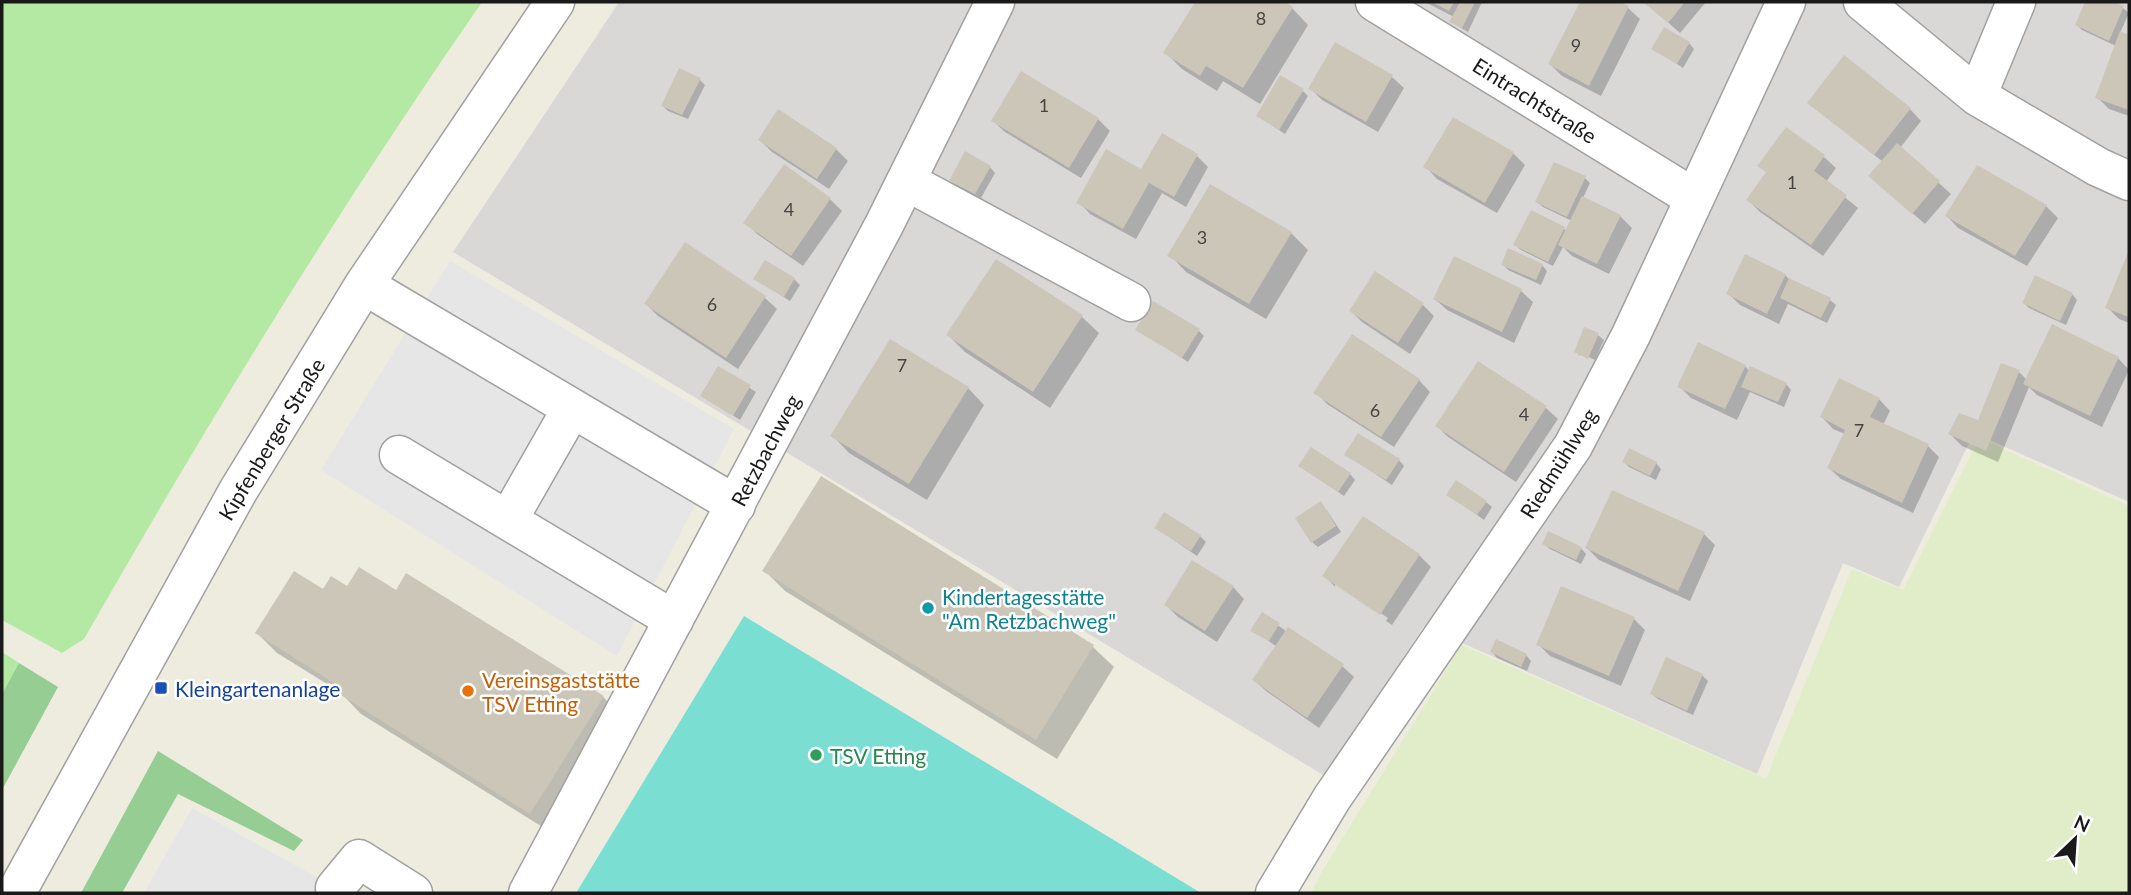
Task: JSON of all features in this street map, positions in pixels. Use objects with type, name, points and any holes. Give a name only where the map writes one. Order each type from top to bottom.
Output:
[{"type":"street","name":"Kipfenberger Straße","points":[[16,893],[238,491],[364,285],[555,2]]},
{"type":"street","name":"Retzbachweg","points":[[528,893],[906,181],[995,2]]},
{"type":"street","name":"Eintrachtstraße","points":[[1375,2],[1694,198]]},
{"type":"street","name":"Riedmühlweg","points":[[1275,893],[1332,798],[1573,446],[1631,335],[1786,2]]},
{"type":"street","points":[[1863,2],[1977,96],[2098,167],[2129,181]]},
{"type":"street","points":[[1977,96],[2016,2]]},
{"type":"street","points":[[906,181],[1131,302]]},
{"type":"street","points":[[364,285],[736,505]]},
{"type":"street","points":[[508,520],[572,408]]},
{"type":"street","points":[[400,455],[674,620]]},
{"type":"street","points":[[347,874],[413,893]]},
{"type":"shaded area","points":[[619,2],[2129,2],[2129,502],[1974,433],[1899,587],[1843,563],[1757,774],[1424,626],[1325,776],[453,252]]},
{"type":"shaded area","points":[[450,261],[734,429],[617,656],[321,470]]},
{"type":"shaded area","name":"TSV Etting","points":[[744,616],[1201,893],[576,893]]},
{"type":"shaded area","points":[[192,808],[345,893],[144,893]]},
{"type":"green space","points":[[2,2],[482,2],[377,158],[276,316],[84,639],[62,653],[2,620]]},
{"type":"green space","points":[[1979,438],[2129,506],[2129,893],[1311,893],[1462,645],[1766,779],[1852,569],[1903,590]]},
{"type":"green space","points":[[2,652],[19,663],[2,694]]},
{"type":"green space","points":[[19,663],[58,687],[2,790],[2,694]]},
{"type":"green space","points":[[158,751],[303,840],[294,851],[178,794],[122,893],[81,893]]},
{"type":"building","points":[[1195,2],[1285,2],[1293,7],[1243,88],[1206,66],[1200,76],[1163,53]]},
{"type":"building","points":[[1432,2],[1454,2],[1449,11]]},
{"type":"building","points":[[1460,2],[1475,2],[1462,28],[1449,22]]},
{"type":"building","points":[[1580,2],[1620,2],[1629,6],[1589,86],[1548,64]]},
{"type":"building","points":[[1643,2],[1685,2],[1668,23]]},
{"type":"building","points":[[2085,2],[2114,2],[2124,6],[2109,41],[2075,25]]},
{"type":"building","points":[[1664,27],[1690,42],[1677,64],[1651,49]]},
{"type":"building","points":[[2120,31],[2129,35],[2129,110],[2095,98]]},
{"type":"building","points":[[1335,42],[1393,75],[1366,122],[1308,89]]},
{"type":"building","points":[[1844,55],[1911,108],[1874,155],[1807,103]]},
{"type":"building","points":[[679,68],[701,78],[682,115],[661,106]]},
{"type":"building","points":[[1021,71],[1099,118],[1069,168],[991,121]]},
{"type":"building","points":[[1280,75],[1304,89],[1279,130],[1256,116]]},
{"type":"building","points":[[778,109],[837,148],[817,179],[758,140]]},
{"type":"building","points":[[1453,117],[1514,152],[1485,203],[1423,167]]},
{"type":"building","points":[[1786,127],[1825,155],[1814,171],[1847,195],[1811,245],[1746,200],[1766,172],[1757,166]]},
{"type":"building","points":[[1162,133],[1198,154],[1174,197],[1149,183],[1123,229],[1076,203],[1106,149],[1141,169]]},
{"type":"building","points":[[1897,143],[1940,181],[1912,214],[1868,176]]},
{"type":"building","points":[[965,151],[991,166],[975,194],[949,181]]},
{"type":"building","points":[[1554,162],[1586,176],[1567,217],[1535,202]]},
{"type":"building","points":[[784,164],[831,198],[791,256],[743,223]]},
{"type":"building","points":[[1977,165],[2047,205],[2015,256],[1945,216]]},
{"type":"building","points":[[1210,184],[1292,232],[1249,304],[1167,256]]},
{"type":"building","points":[[1582,196],[1621,215],[1597,264],[1558,245]]},
{"type":"building","points":[[1531,210],[1565,227],[1548,262],[1513,245]]},
{"type":"building","points":[[685,242],[766,296],[726,358],[644,304]]},
{"type":"building","points":[[1508,248],[1543,264],[1536,280],[1501,265]]},
{"type":"building","points":[[2129,250],[2129,317],[2105,308]]},
{"type":"building","points":[[1745,254],[1786,274],[1767,314],[1726,294]]},
{"type":"building","points":[[1454,256],[1522,289],[1502,332],[1433,299]]},
{"type":"building","points":[[996,259],[1083,315],[1033,392],[946,335]]},
{"type":"building","points":[[765,260],[795,278],[784,297],[753,279]]},
{"type":"building","points":[[1375,271],[1424,303],[1398,343],[1349,311]]},
{"type":"building","points":[[2035,275],[2073,293],[2060,321],[2022,303]]},
{"type":"building","points":[[1789,278],[1831,298],[1821,318],[1780,298]]},
{"type":"building","points":[[1153,301],[1200,329],[1182,358],[1135,330]]},
{"type":"building","points":[[2052,324],[2119,357],[2090,416],[2023,384]]},
{"type":"building","points":[[1584,327],[1599,333],[1588,359],[1574,352]]},
{"type":"building","points":[[1352,334],[1420,379],[1381,437],[1313,393]]},
{"type":"building","points":[[890,339],[969,387],[909,484],[830,436]]},
{"type":"building","points":[[1698,342],[1746,365],[1725,409],[1677,387]]},
{"type":"building","points":[[1478,361],[1547,406],[1504,472],[1435,426]]},
{"type":"building","points":[[2001,363],[2020,370],[1986,451],[1948,434],[1959,413],[1978,420]]},
{"type":"building","points":[[718,366],[751,385],[733,416],[700,396]]},
{"type":"building","points":[[1750,366],[1787,383],[1778,402],[1741,387]]},
{"type":"building","points":[[1839,378],[1880,398],[1870,417],[1929,444],[1902,503],[1827,468],[1845,430],[1820,417]]},
{"type":"building","points":[[1358,433],[1400,459],[1386,480],[1344,455]]},
{"type":"building","points":[[1311,447],[1351,473],[1338,492],[1298,466]]},
{"type":"building","points":[[1629,448],[1657,462],[1650,476],[1622,462]]},
{"type":"building","name":"Kindertagesstätte \"Am Retzbachweg\"","points":[[821,476],[1094,645],[1036,740],[762,571]]},
{"type":"building","points":[[1456,480],[1487,501],[1477,515],[1446,495]]},
{"type":"building","points":[[1612,490],[1705,532],[1678,591],[1585,548]]},
{"type":"building","points":[[1321,501],[1336,526],[1311,543],[1295,518]]},
{"type":"building","points":[[1164,512],[1201,535],[1191,551],[1154,528]]},
{"type":"building","points":[[1363,516],[1420,554],[1380,615],[1322,576]]},
{"type":"building","points":[[1548,531],[1582,547],[1576,560],[1542,544]]},
{"type":"building","points":[[1192,560],[1234,586],[1205,631],[1164,605]]},
{"type":"building","name":"Vereinsgaststätte TSV Etting","points":[[359,567],[396,590],[406,573],[604,696],[530,814],[339,694],[342,688],[255,633],[294,571],[323,589],[331,576],[347,586]]},
{"type":"building","points":[[1561,586],[1635,617],[1609,676],[1536,645]]},
{"type":"building","points":[[1262,612],[1280,623],[1269,641],[1250,631]]},
{"type":"building","points":[[1288,627],[1344,664],[1307,718],[1252,680]]},
{"type":"building","points":[[1496,639],[1527,654],[1521,667],[1490,652]]},
{"type":"building","points":[[1666,657],[1703,674],[1687,711],[1650,694]]},
{"type":"place","name":"Kindertagesstätte \"Am Retzbachweg\"","points":[[928,608]]},
{"type":"place","name":"Kleingartenanlage","points":[[161,688]]},
{"type":"place","name":"Vereinsgaststätte TSV Etting","points":[[468,691]]},
{"type":"place","name":"TSV Etting","points":[[816,755]]}]
